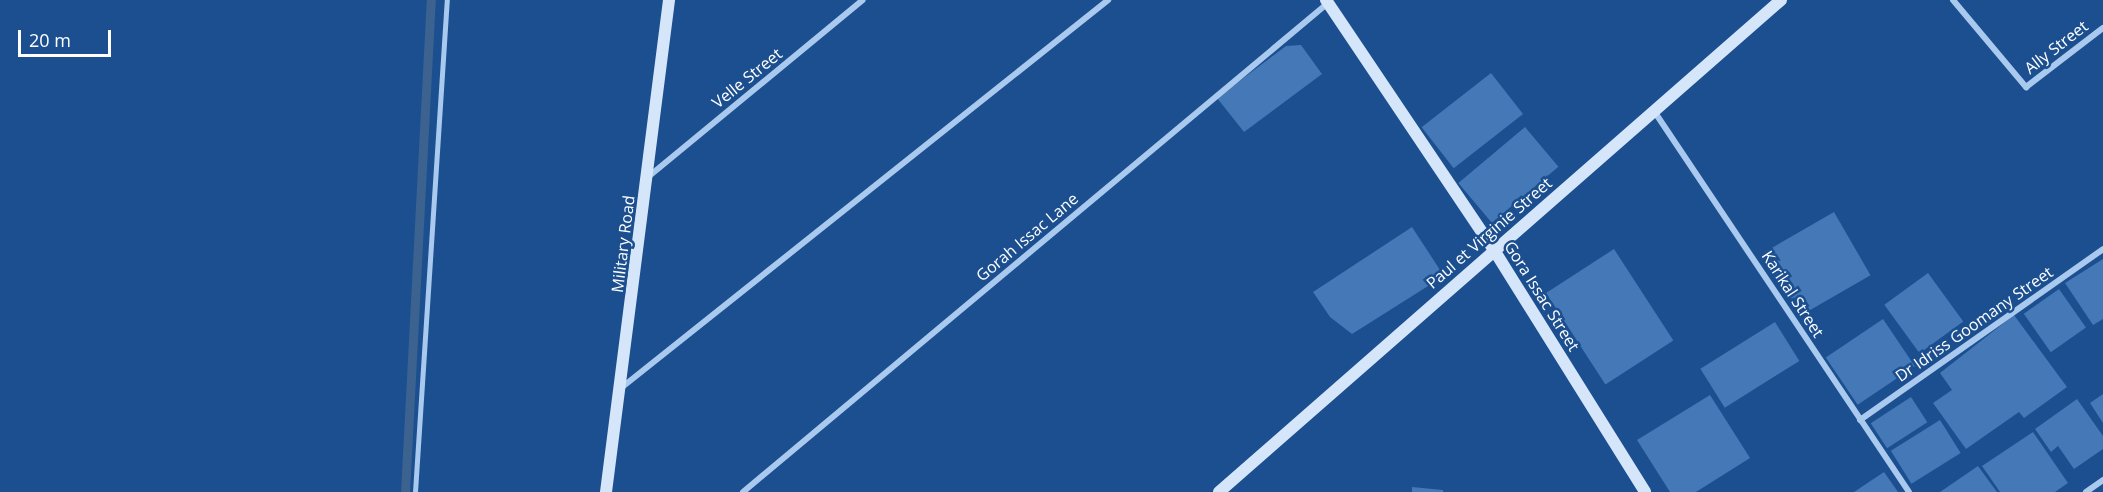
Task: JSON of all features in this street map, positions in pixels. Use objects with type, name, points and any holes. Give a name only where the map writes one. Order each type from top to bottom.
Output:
[{"type":"street","name":"Military Road","points":[[606,492],[669,0]]},
{"type":"street","name":"Velle Street","points":[[648,177],[863,0]]},
{"type":"street","points":[[621,388],[1108,0]]},
{"type":"street","name":"Paul et Virginie Street","points":[[1219,492],[1781,0]]},
{"type":"street","name":"Ally Street","points":[[1953,0],[2026,87],[2103,28]]},
{"type":"street","name":"Gora Issac Street","points":[[1327,1],[1494,250],[1645,492]]},
{"type":"street","name":"Gorah Issac Lane","points":[[743,492],[1327,1]]},
{"type":"street","name":"Karikal Street","points":[[1654,111],[1910,492]]},
{"type":"street","name":"Dr Idriss Goomany Street","points":[[1860,420],[2103,249]]},
{"type":"street","points":[[2086,492],[2103,480]]},
{"type":"lane","points":[[415,492],[447,0]]},
{"type":"building","points":[[1301,45],[1322,74],[1244,132],[1217,98],[1286,46]]},
{"type":"building","points":[[1491,73],[1523,114],[1454,168],[1422,127]]},
{"type":"building","points":[[1525,127],[1558,167],[1492,223],[1458,183]]},
{"type":"building","points":[[1834,212],[1870,275],[1801,315],[1765,252]]},
{"type":"building","points":[[1412,227],[1444,276],[1352,334],[1330,317],[1313,292]]},
{"type":"building","points":[[1614,249],[1673,340],[1605,385],[1546,293]]},
{"type":"building","points":[[2103,259],[2103,319],[2093,325],[2065,283]]},
{"type":"building","points":[[1928,273],[1963,322],[1920,353],[1884,305]]},
{"type":"building","points":[[2059,289],[2086,328],[2051,352],[2024,314]]},
{"type":"building","points":[[2014,315],[2067,387],[2024,418],[2019,412],[1966,449],[1933,403],[1952,390],[1940,373]]},
{"type":"building","points":[[1883,319],[1915,366],[1858,405],[1826,358]]},
{"type":"building","points":[[1775,322],[1799,361],[1725,408],[1700,369]]},
{"type":"building","points":[[2103,394],[2103,423],[2090,403]]},
{"type":"building","points":[[1710,395],[1750,458],[1696,492],[1670,492],[1637,440]]},
{"type":"building","points":[[1911,397],[1927,422],[1887,448],[1871,423]]},
{"type":"building","points":[[2077,399],[2103,436],[2103,449],[2074,469],[2058,446],[2051,452],[2035,429]]},
{"type":"building","points":[[1940,420],[1961,453],[1911,484],[1891,451]]},
{"type":"building","points":[[2033,432],[2068,483],[2055,492],[2000,492],[1982,466]]},
{"type":"building","points":[[1978,466],[1997,492],[1940,492]]},
{"type":"building","points":[[1884,472],[1898,492],[1854,492]]},
{"type":"building","points":[[1412,487],[1443,490],[1443,492],[1412,492]]},
{"type":"waterway","points":[[405,492],[431,0]]}]
